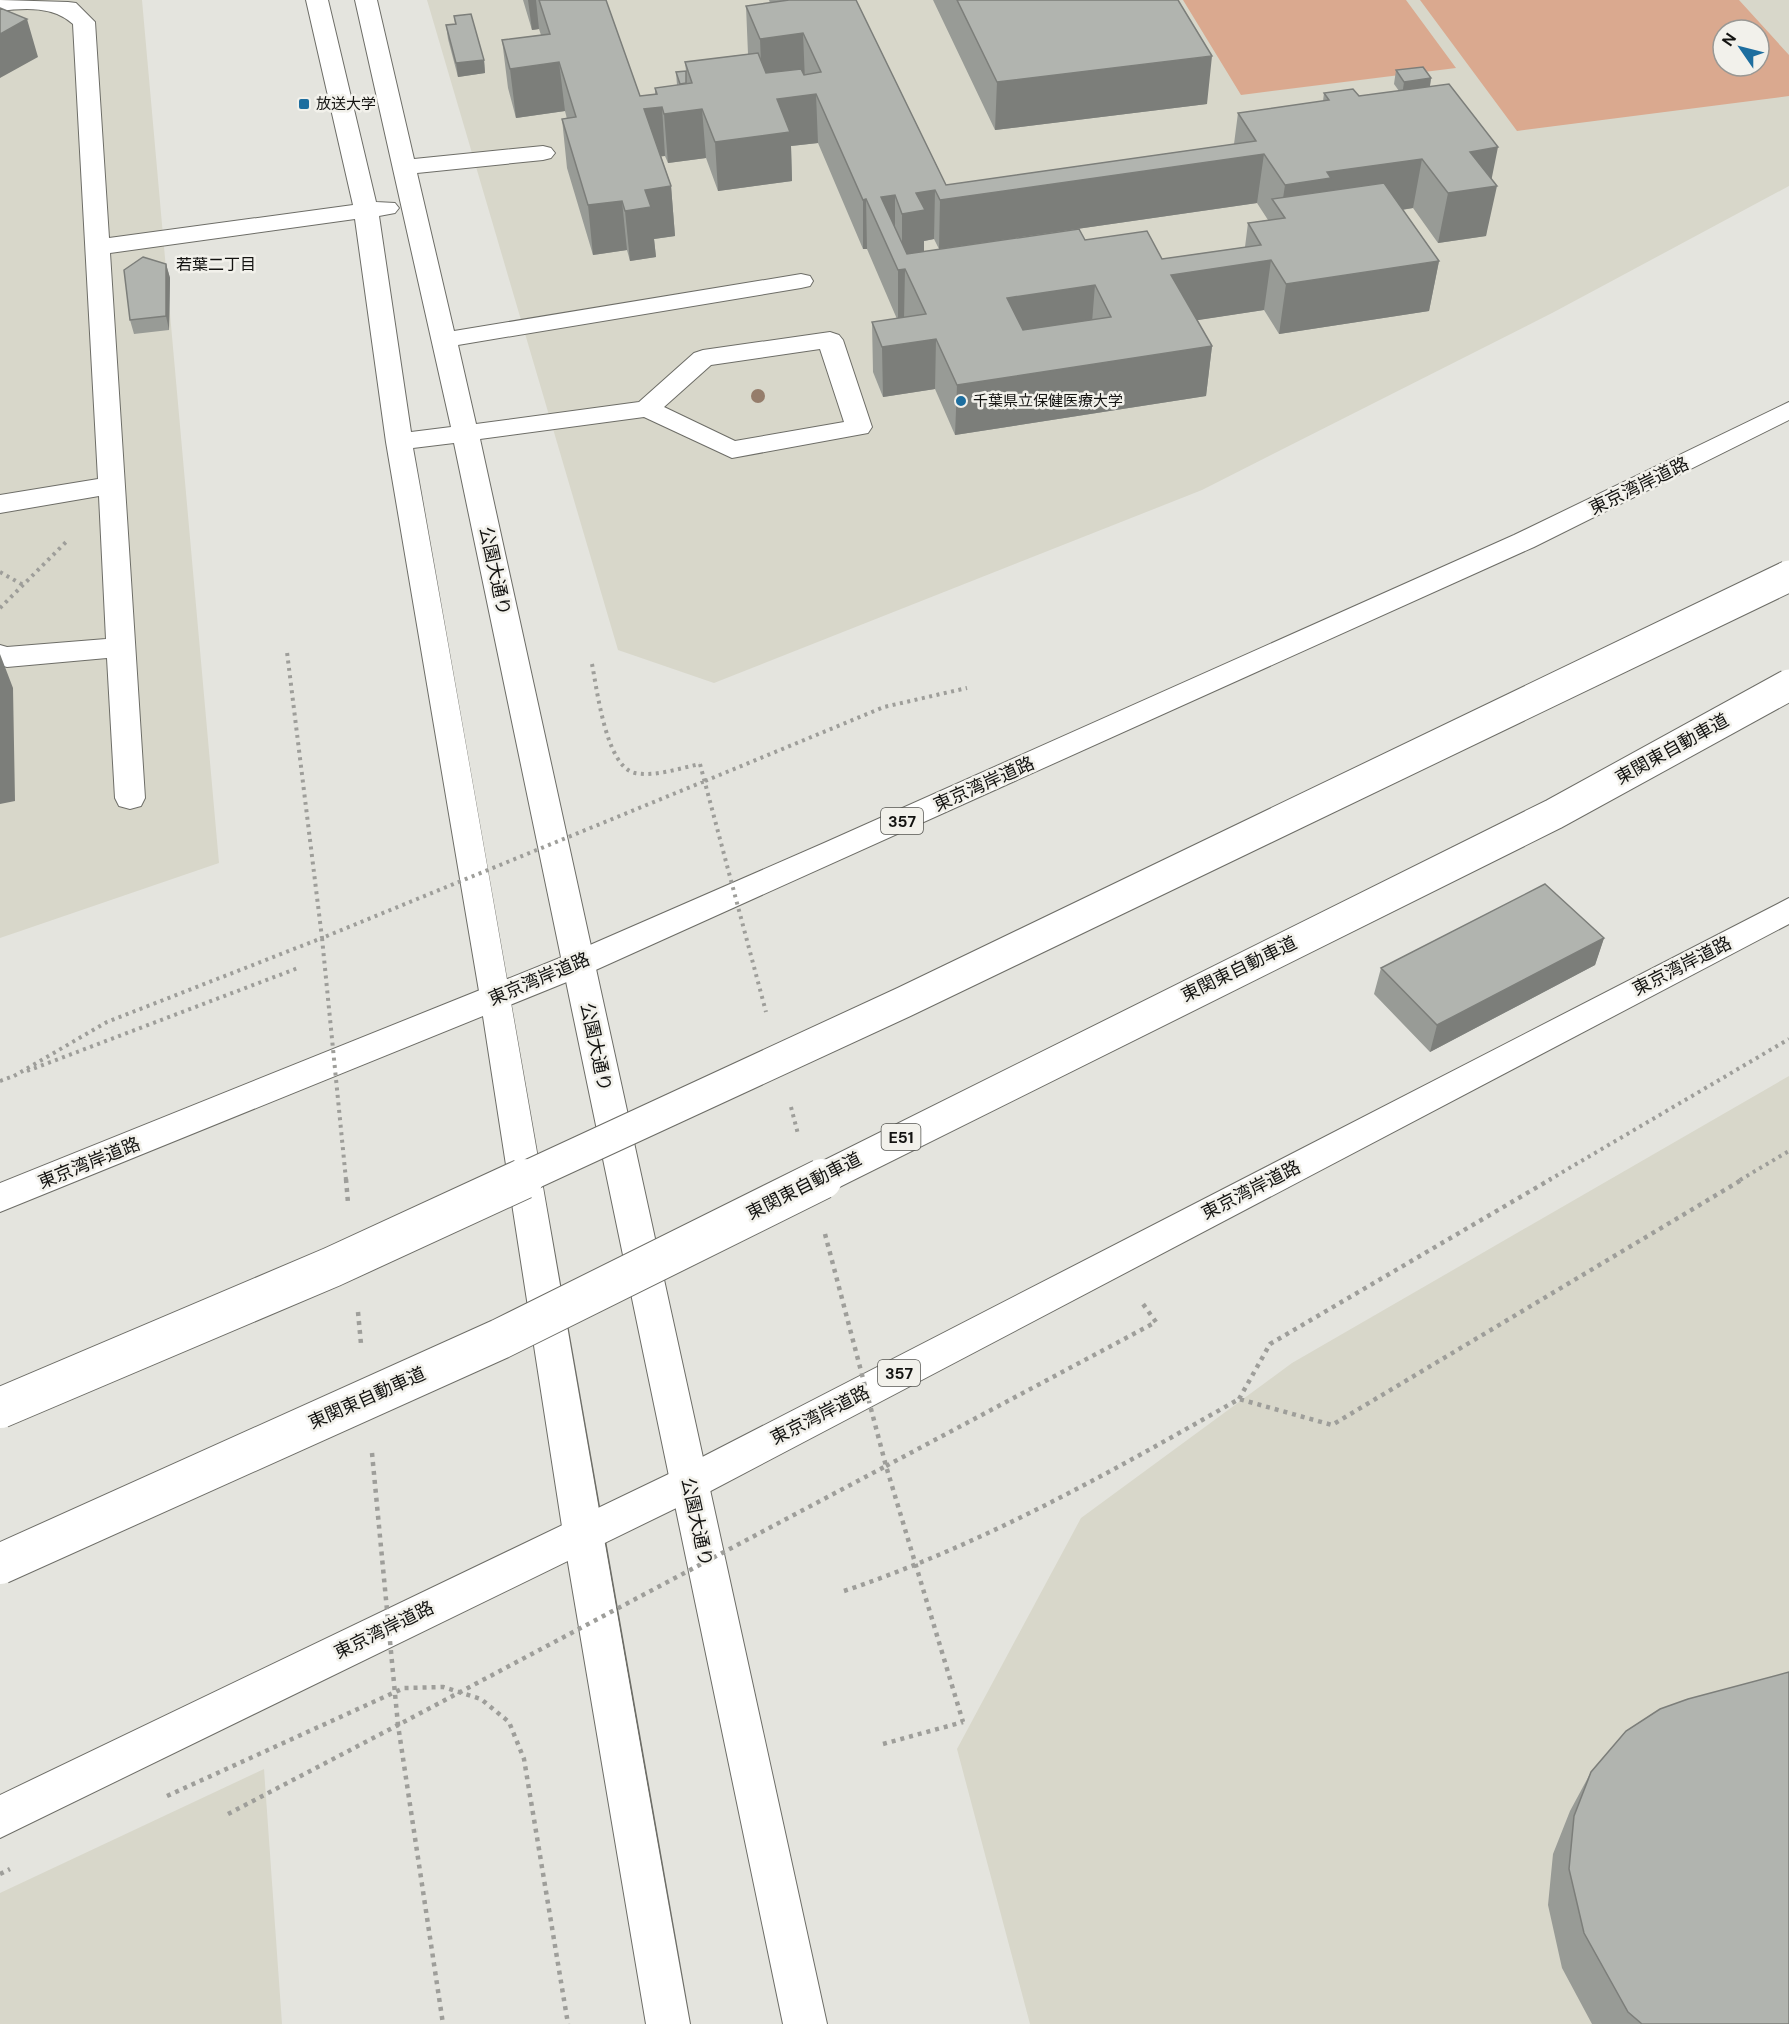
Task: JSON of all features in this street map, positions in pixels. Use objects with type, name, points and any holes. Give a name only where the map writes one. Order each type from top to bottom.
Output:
[{"type":"main road","points":[[317,0],[366,212],[399,442],[496,997],[582,1533],[668,2024]]},
{"type":"main road","name":"公園大通り","points":[[366,0],[465,432],[805,2024]]},
{"type":"main road","points":[[0,5],[23,2],[68,9],[84,22],[130,798]]},
{"type":"main road","points":[[406,167],[543,153]]},
{"type":"main road","points":[[98,247],[414,204]]},
{"type":"main road","points":[[444,340],[801,281]]},
{"type":"main road","points":[[399,442],[647,409],[732,450],[859,428],[830,340],[703,358],[647,409]]},
{"type":"main road","name":"東京湾岸道路","points":[[0,1198],[578,963],[846,846],[1524,541],[1713,450],[1789,410]]},
{"type":"main road","points":[[0,504],[111,491]]},
{"type":"main road","points":[[0,1408],[332,1267],[850,1027],[1789,576]]},
{"type":"main road","points":[[0,655],[7,657],[121,647]]},
{"type":"main road","name":"東関東自動車道","points":[[0,1564],[500,1339],[1554,814],[1789,685]]},
{"type":"main road","name":"東京湾岸道路","points":[[0,1817],[689,1483],[1789,910]]},
{"type":"path","points":[[0,608],[111,491]]},
{"type":"path","points":[[0,572],[23,585]]},
{"type":"path","points":[[287,652],[322,938],[349,1212]]},
{"type":"path","points":[[592,664],[615,758],[627,770],[651,774],[700,764],[766,1014]]},
{"type":"path","points":[[14,1076],[107,1022],[322,938],[884,707],[967,688]]},
{"type":"path","points":[[0,1081],[298,968]]},
{"type":"path","points":[[844,1591],[900,1574],[1024,1519],[1239,1399],[1270,1344],[1789,1039]]},
{"type":"path","points":[[788,1095],[800,1141]]},
{"type":"path","points":[[1239,1399],[1332,1425],[1789,1151]]},
{"type":"path","points":[[822,1222],[886,1466],[963,1722],[883,1744]]},
{"type":"path","points":[[228,1814],[1156,1322],[1143,1304]]},
{"type":"path","points":[[358,1308],[363,1355]]},
{"type":"path","points":[[372,1451],[398,1725],[443,2024]]},
{"type":"path","points":[[159,1800],[404,1688],[443,1687],[481,1698],[509,1722],[524,1759],[568,2024]]},
{"type":"path","points":[[0,1874],[21,1864]]},
{"type":"shaded area","points":[[0,0],[142,0],[219,863],[0,938]]},
{"type":"shaded area","name":"千葉県立保健医療大学","points":[[427,0],[1789,0],[1789,186],[1554,312],[1202,490],[714,683],[618,650]]},
{"type":"shaded area","points":[[1183,0],[1406,0],[1456,68],[1241,95]]},
{"type":"shaded area","points":[[1420,0],[1739,0],[1755,18],[1711,18],[1711,78],[1771,78],[1771,35],[1789,55],[1789,96],[1517,131]]},
{"type":"shaded area","points":[[1789,1076],[1789,2024],[1030,2024],[957,1749],[1081,1518],[1292,1363]]},
{"type":"shaded area","points":[[264,1769],[282,2024],[0,2024],[0,1893]]},
{"type":"building","points":[[539,0],[606,0],[640,96],[657,94],[655,88],[692,83],[685,62],[758,53],[766,73],[801,69],[804,75],[821,72],[803,33],[760,39],[746,6],[789,0],[856,0],[946,185],[1256,141],[1238,113],[1329,100],[1324,93],[1353,89],[1359,96],[1449,84],[1498,147],[1470,152],[1497,186],[1448,193],[1422,159],[1327,172],[1331,178],[1285,185],[1264,154],[940,200],[935,190],[916,193],[925,210],[902,214],[895,195],[881,197],[907,254],[1079,229],[1085,240],[1147,231],[1162,259],[1261,245],[1248,223],[1285,218],[1272,199],[1384,183],[1439,261],[1286,284],[1271,260],[1171,275],[1212,346],[957,385],[936,339],[882,347],[872,322],[926,314],[905,269],[898,270],[866,199],[863,200],[816,94],[777,99],[790,132],[715,142],[702,109],[664,114],[662,107],[644,109],[671,186],[645,190],[651,207],[625,211],[622,201],[588,205],[562,119],[576,117],[559,62],[510,69],[502,40],[550,34]],"holes":[[[1095,285],[1111,317],[1023,330],[1007,298]]]},
{"type":"building","points":[[957,0],[1178,0],[1212,56],[997,82]]},
{"type":"building","points":[[0,8],[27,19],[0,34]]},
{"type":"building","points":[[471,14],[484,60],[456,63],[446,25],[456,24],[454,16]]},
{"type":"building","points":[[1423,67],[1431,78],[1404,82],[1396,70]]},
{"type":"building","points":[[686,71],[686,83],[680,84],[676,72]]},
{"type":"building","points":[[143,257],[166,264],[166,316],[130,320],[124,270]]},
{"type":"building","points":[[1545,884],[1604,938],[1437,1025],[1381,968]]},
{"type":"building","points":[[1789,1672],[1789,2024],[1642,2024],[1628,2012],[1584,1933],[1569,1869],[1574,1816],[1591,1772],[1626,1731],[1660,1709],[1688,1699]]},
{"type":"place","name":"放送大学","points":[[304,104]]},
{"type":"place","name":"千葉県立保健医療大学","points":[[961,401]]},
{"type":"district","name":"若葉二丁目","points":[[216,264]]}]
